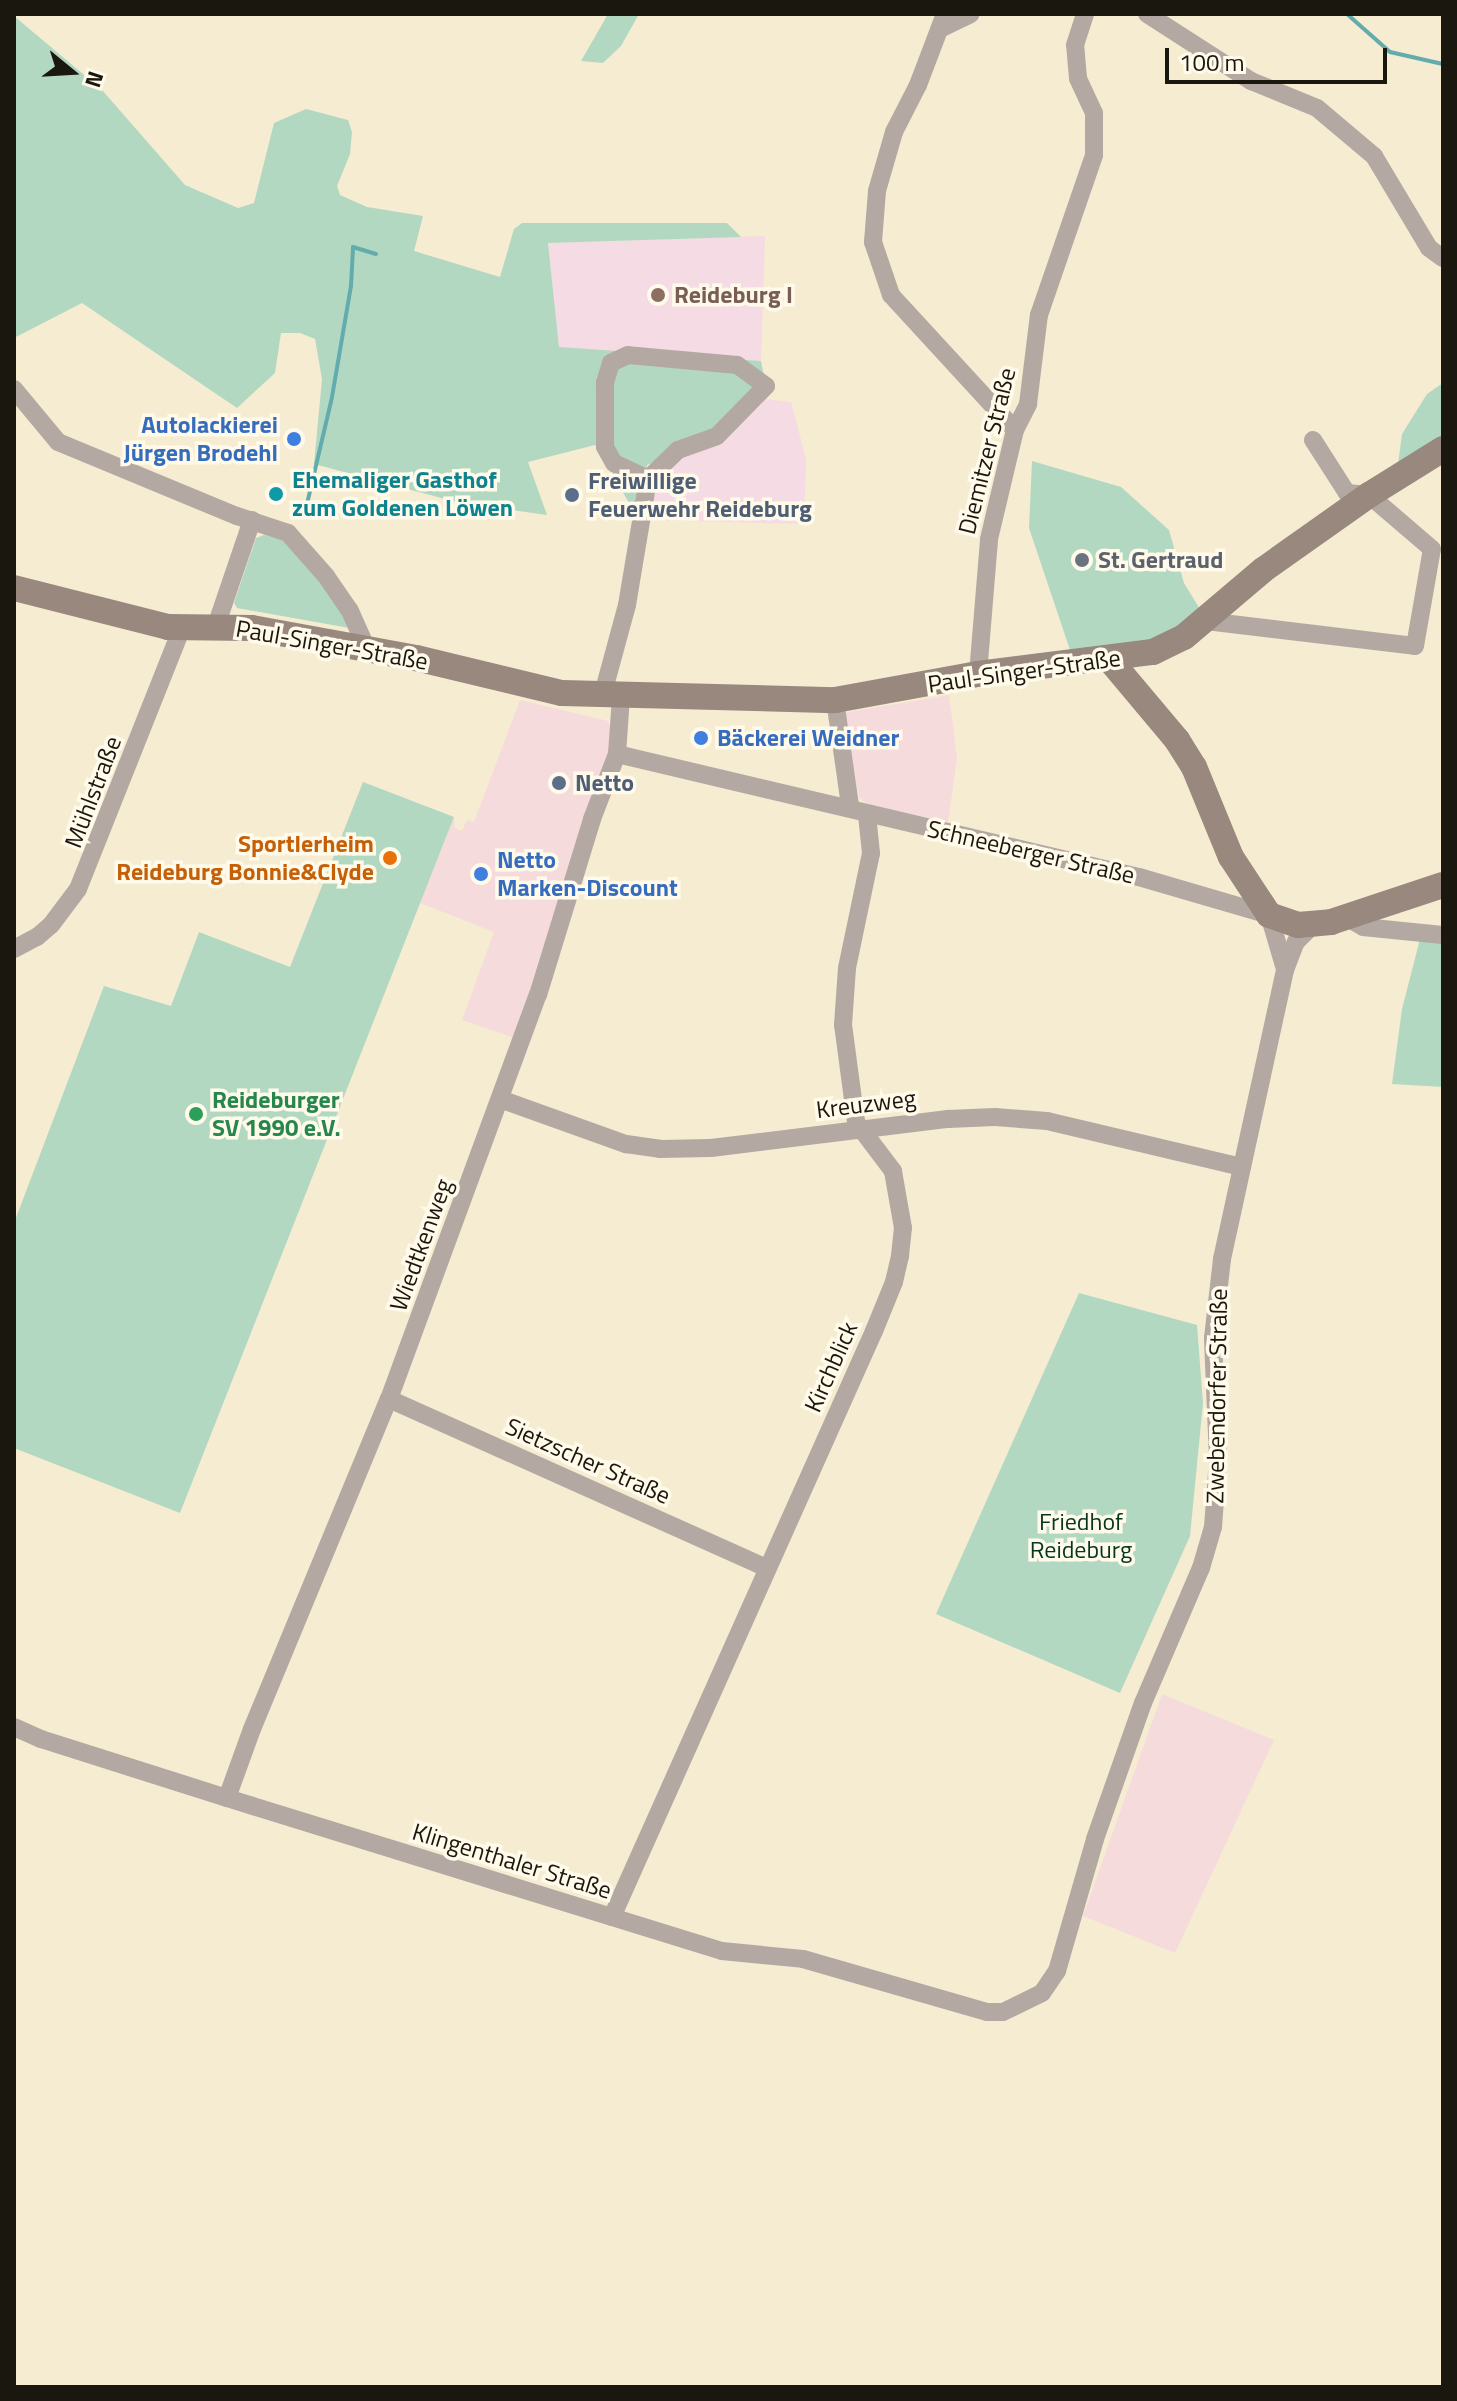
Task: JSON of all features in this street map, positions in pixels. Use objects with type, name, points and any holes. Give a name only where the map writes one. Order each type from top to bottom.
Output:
[{"type":"street","points":[[971,14],[943,22],[894,132],[877,191],[873,242],[891,295],[1015,430]]},
{"type":"street","name":"Diemitzer Straße","points":[[978,674],[989,539],[1015,430],[1028,404],[1039,315],[1094,155],[1094,113],[1078,78],[1075,45],[1085,14]]},
{"type":"street","points":[[1147,14],[1251,81],[1317,108],[1374,156],[1429,248],[1443,258]]},
{"type":"street","points":[[612,697],[648,479],[678,450],[717,436],[766,386],[737,365],[628,355],[611,363],[605,383],[605,447],[614,463],[648,479]]},
{"type":"street","points":[[14,389],[58,442],[288,533],[304,549],[350,611],[362,638],[360,648]]},
{"type":"street","points":[[1206,621],[1415,646],[1432,549],[1369,495],[1347,493],[1313,440]]},
{"type":"street","name":"Paul-Singer-Straße","points":[[14,588],[182,628],[252,628],[360,648],[562,693],[612,697],[835,700],[978,674],[1153,652],[1206,621],[1263,570],[1369,495],[1443,449]]},
{"type":"street","points":[[216,626],[252,520]]},
{"type":"street","name":"Mühlstraße","points":[[14,949],[37,937],[51,925],[78,889],[182,628]]},
{"type":"street","name":"Zwebendorfer Straße","points":[[1109,659],[1132,682],[1186,754],[1231,857],[1269,915],[1285,970]]},
{"type":"street","name":"Wiedtkenweg","points":[[227,1798],[252,1729],[389,1399],[538,995],[592,819],[617,754],[612,697]]},
{"type":"street","points":[[835,700],[858,810]]},
{"type":"street","name":"Schneeberger Straße","points":[[617,754],[1139,877],[1298,925],[1347,918],[1363,927],[1443,935]]},
{"type":"street","name":"Kirchblick","points":[[612,1917],[874,1331],[894,1282],[900,1256],[903,1228],[893,1171],[859,1129],[846,1054],[843,997],[871,853],[858,810]]},
{"type":"street","points":[[1347,918],[1443,885]]},
{"type":"street","name":"Zwebendorfer Straße","points":[[1003,2012],[1042,1993],[1057,1971],[1095,1839],[1143,1703],[1201,1568],[1213,1527],[1218,1459],[1214,1401],[1215,1307],[1285,970],[1296,942],[1314,924]]},
{"type":"street","name":"Kreuzweg","points":[[500,1099],[626,1144],[660,1149],[711,1148],[948,1119],[1031,1118],[1242,1167]]},
{"type":"street","name":"Sietzscher Straße","points":[[389,1399],[767,1568]]},
{"type":"street","name":"Klingenthaler Straße","points":[[14,1727],[41,1739],[227,1798],[722,1951],[803,1959],[952,2004],[1003,2012]]},
{"type":"shaded area","name":"Reideburg I","points":[[765,236],[761,361],[559,348],[548,243]]},
{"type":"shaded area","points":[[755,398],[791,402],[806,459],[804,524],[647,520],[652,460]]},
{"type":"shaded area","points":[[949,695],[957,758],[948,822],[868,805],[859,797],[843,713]]},
{"type":"shaded area","points":[[520,700],[608,721],[614,740],[517,1039],[462,1020],[494,932],[420,903],[454,817],[455,828],[462,831],[467,820],[474,822]]},
{"type":"shaded area","points":[[1162,1694],[1274,1740],[1175,1953],[1083,1916]]},
{"type":"green space","points":[[608,14],[639,14],[621,46],[603,63],[581,61]]},
{"type":"green space","points":[[14,16],[102,90],[185,185],[238,208],[254,203],[274,123],[306,109],[348,120],[352,132],[350,154],[337,186],[340,195],[367,207],[423,216],[414,251],[500,277],[514,229],[522,223],[727,223],[741,237],[548,243],[559,347],[761,361],[766,386],[717,436],[647,465],[638,518],[595,445],[528,462],[547,515],[460,503],[314,464],[322,379],[315,339],[300,333],[281,333],[275,373],[237,408],[82,303],[14,338]]},
{"type":"green space","points":[[1443,383],[1443,442],[1397,472],[1402,434],[1427,394]]},
{"type":"green space","points":[[1032,461],[1121,487],[1169,530],[1184,583],[1201,611],[1153,641],[1071,653],[1029,528]]},
{"type":"green space","points":[[264,535],[289,541],[355,629],[237,608],[234,603],[256,538]]},
{"type":"green space","name":"Reideburger SV 1990 e.V.","points":[[363,782],[454,817],[180,1513],[14,1448],[14,1223],[104,986],[171,1006],[199,932],[290,967]]},
{"type":"green space","points":[[1420,939],[1443,941],[1443,1087],[1392,1084],[1402,1009]]},
{"type":"green space","name":"Friedhof Reideburg","points":[[1079,1293],[1197,1325],[1203,1403],[1190,1536],[1120,1693],[936,1614]]},
{"type":"waterway","points":[[1347,14],[1390,52],[1443,64]]},
{"type":"waterway","points":[[307,504],[332,397],[351,286],[353,247],[376,254]]},
{"type":"place","name":"Reideburg I","points":[[658,295]]},
{"type":"place","name":"Autolackierei Jürgen Brodehl","points":[[294,439]]},
{"type":"place","name":"Ehemaliger Gasthof zum Goldenen Löwen","points":[[276,494]]},
{"type":"place","name":"Freiwillige Feuerwehr Reideburg","points":[[572,495]]},
{"type":"place","name":"St. Gertraud","points":[[1082,560]]},
{"type":"place","name":"Bäckerei Weidner","points":[[701,738]]},
{"type":"place","name":"Netto","points":[[559,783]]},
{"type":"place","name":"Sportlerheim Reideburg Bonnie&Clyde","points":[[390,858]]},
{"type":"place","name":"Netto Marken-Discount","points":[[481,874]]},
{"type":"place","name":"Reideburger SV 1990 e.V.","points":[[196,1114]]}]
